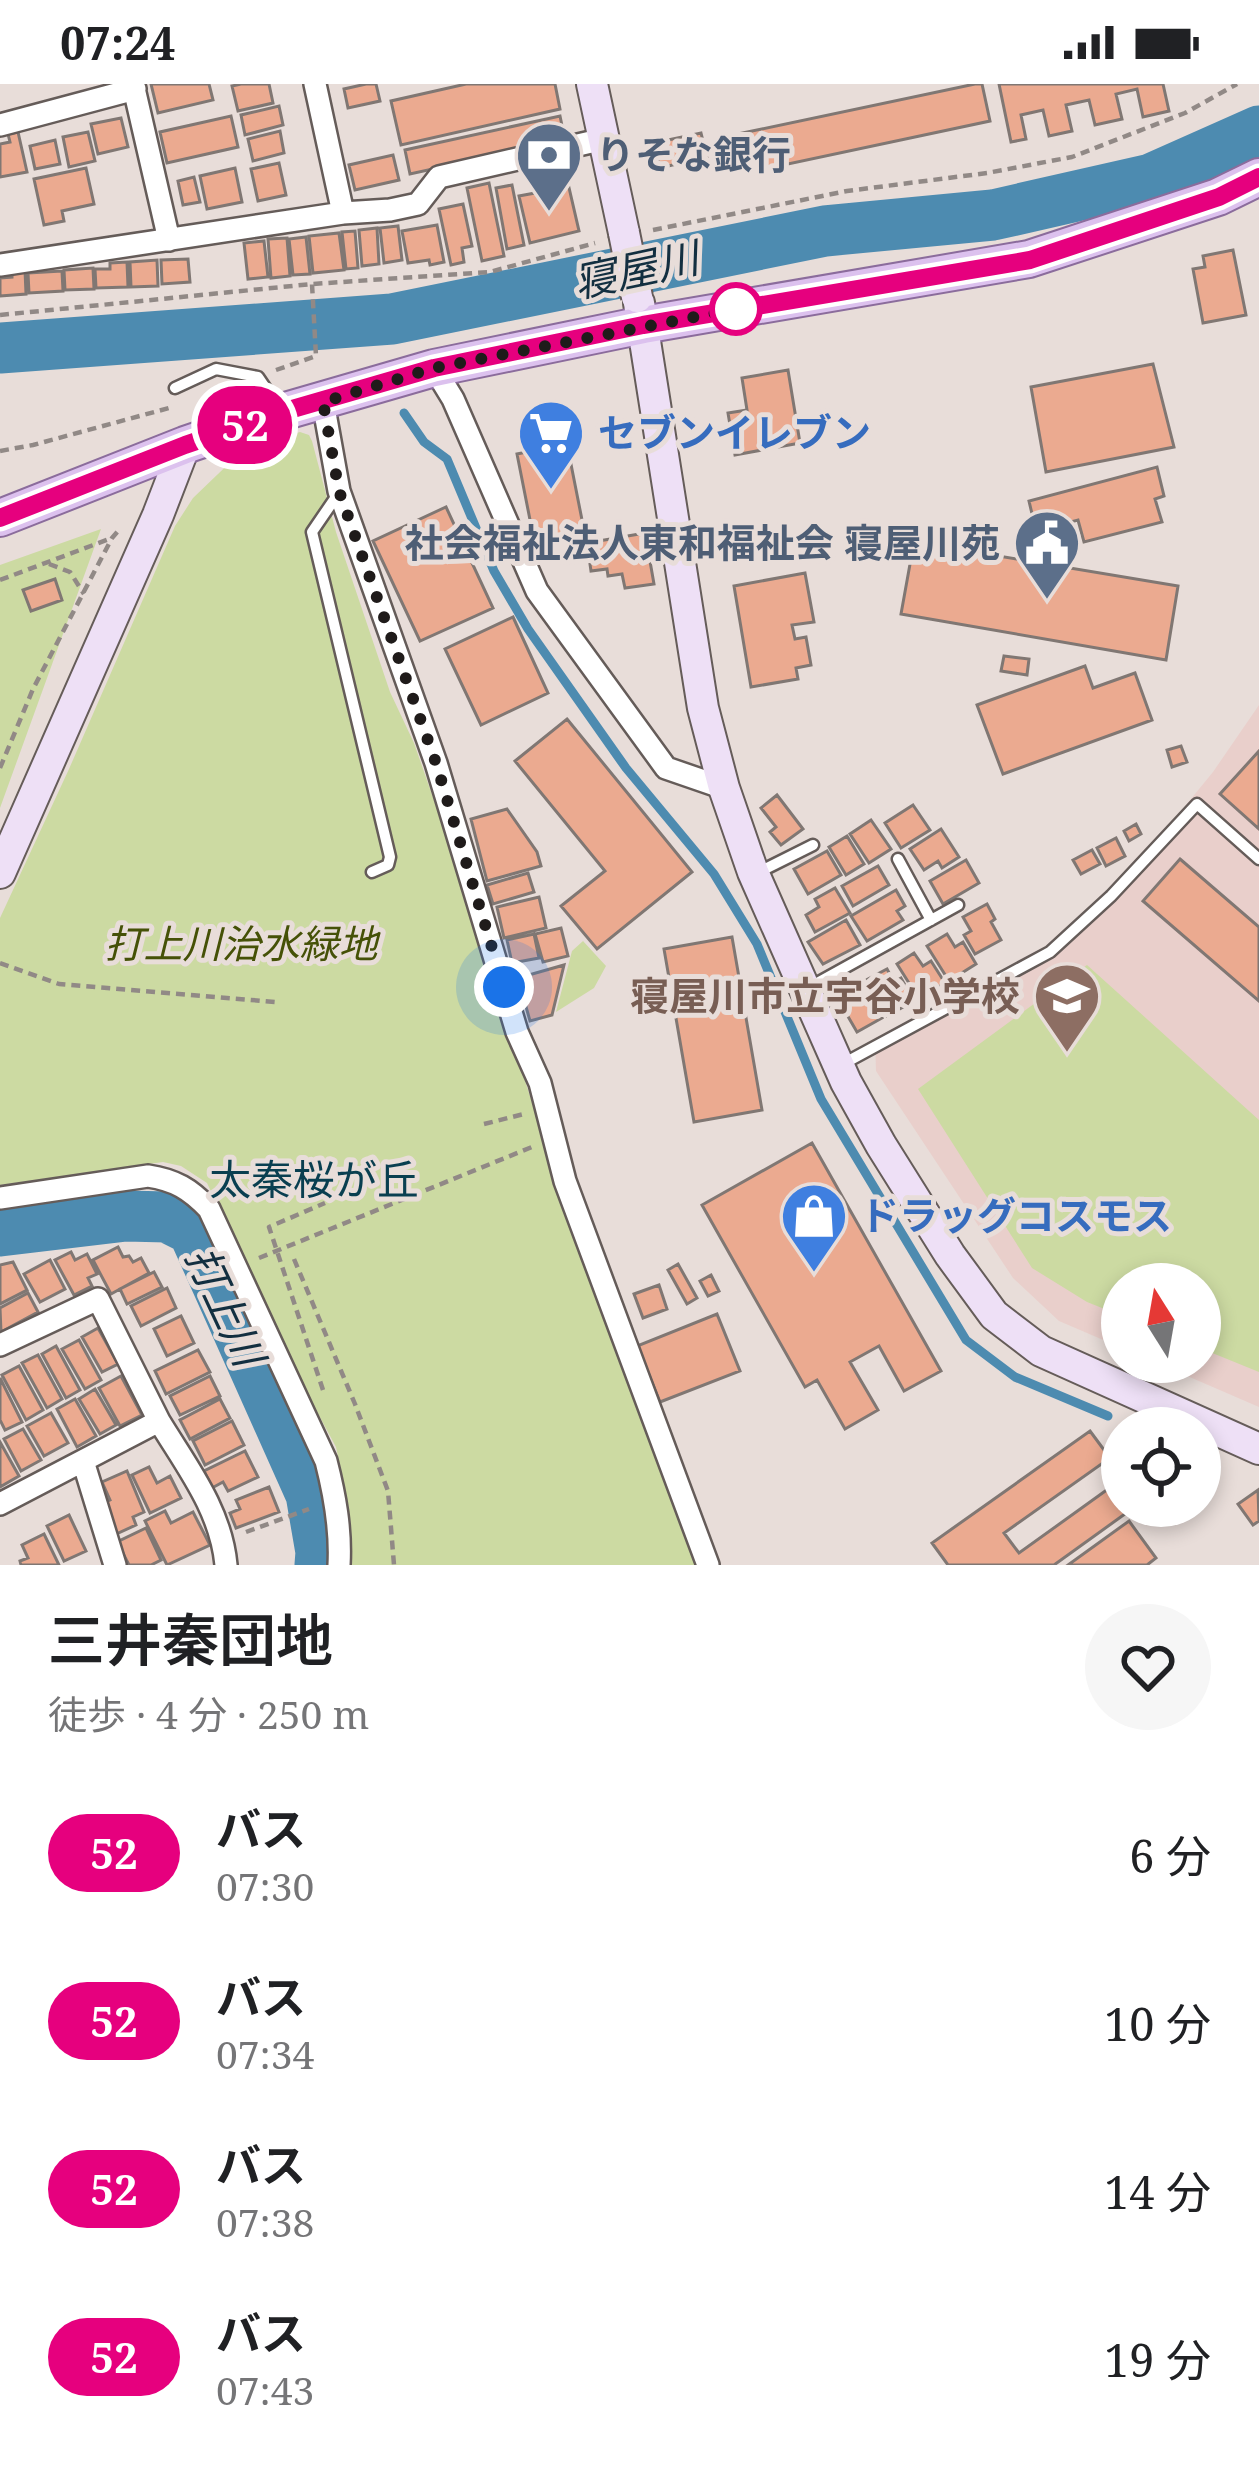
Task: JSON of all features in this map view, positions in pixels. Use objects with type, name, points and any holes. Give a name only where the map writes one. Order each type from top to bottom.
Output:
[{"type":"main road","points":[[0,518],[282,412],[640,311],[1030,260],[1219,197],[1259,177]]},
{"type":"street","points":[[315,84],[343,213]]},
{"type":"street","points":[[592,84],[640,311],[703,708],[754,874],[838,1067],[892,1163],[994,1315],[1041,1351],[1259,1449]]},
{"type":"street","points":[[0,125],[134,87],[169,240]]},
{"type":"street","points":[[0,265],[390,210],[418,204],[439,177],[604,139]]},
{"type":"street","points":[[434,368],[453,399],[537,591],[666,768],[724,788]]},
{"type":"street","points":[[323,402],[339,491],[436,763],[517,1032],[540,1083],[565,1181],[708,1565]]},
{"type":"street","points":[[0,873],[185,445]]},
{"type":"street","points":[[0,1198],[148,1176],[171,1180],[192,1191],[209,1209],[326,1460],[336,1501],[339,1565]]},
{"type":"street","points":[[0,1345],[98,1299],[159,1421],[212,1507],[224,1540],[226,1565]]},
{"type":"street","points":[[0,1504],[159,1421]]},
{"type":"street","points":[[83,1461],[115,1565]]},
{"type":"lane","points":[[175,388],[216,369],[258,377],[282,412]]},
{"type":"lane","points":[[339,491],[312,532],[390,857],[388,865],[372,872]]},
{"type":"lane","points":[[838,1067],[1050,952],[1111,896],[1197,804],[1259,859]]},
{"type":"lane","points":[[754,874],[813,845]]},
{"type":"lane","points":[[898,859],[931,920]]},
{"type":"lane","points":[[805,990],[958,905]]},
{"type":"path","points":[[258,377],[316,356],[312,284]]},
{"type":"path","points":[[0,451],[173,407]]},
{"type":"path","points":[[0,580],[112,538],[33,688],[0,767]]},
{"type":"path","points":[[45,563],[70,572],[84,594]]},
{"type":"path","points":[[0,963],[59,984],[276,1003]]},
{"type":"path","points":[[484,1124],[524,1114]]},
{"type":"path","points":[[280,1249],[533,1146]]},
{"type":"path","points":[[325,1203],[269,1228],[280,1249],[328,1406]]},
{"type":"path","points":[[294,1259],[388,1491],[394,1565]]},
{"type":"path","points":[[224,1540],[292,1515]]},
{"type":"shaded area","name":"寝屋川市立宇谷小学校","points":[[1259,705],[1259,1407],[1204,1383],[1221,1383],[1221,1263],[1101,1263],[1101,1339],[1059,1321],[1013,1278],[876,1071],[875,1038],[1044,955],[1118,888],[1213,772]]},
{"type":"green space","name":"打上川治水緑地","points":[[300,432],[312,441],[336,532],[390,692],[414,743],[460,875],[572,1229],[700,1565],[350,1565],[348,1504],[336,1447],[207,1183],[181,1166],[163,1162],[0,1185],[0,918],[175,526],[193,498],[243,450]]},
{"type":"green space","points":[[101,529],[0,808],[0,565]]},
{"type":"green space","points":[[583,941],[606,966],[594,988],[556,1012],[572,951]]},
{"type":"green space","points":[[1087,965],[1259,1120],[1259,1372],[1221,1357],[1221,1263],[1101,1263],[1101,1308],[1032,1268],[918,1089]]},
{"type":"building","points":[[151,84],[209,84],[213,100],[158,113]]},
{"type":"building","points":[[269,84],[273,103],[238,111],[232,86]]},
{"type":"building","points":[[376,84],[380,101],[348,108],[344,89]]},
{"type":"building","points":[[466,84],[555,84],[560,109],[401,145],[391,101]]},
{"type":"building","points":[[982,84],[990,121],[746,173],[738,134]]},
{"type":"building","points":[[999,84],[1163,84],[1169,111],[1143,117],[1137,89],[1116,94],[1122,119],[1095,125],[1089,100],[1066,105],[1072,131],[1049,136],[1043,110],[1021,115],[1026,139],[1011,142]]},
{"type":"building","points":[[279,106],[283,125],[245,135],[241,115]]},
{"type":"building","points":[[231,116],[238,147],[167,163],[160,132]]},
{"type":"building","points":[[560,116],[565,140],[410,174],[405,150]]},
{"type":"building","points":[[121,118],[128,147],[98,154],[91,124]]},
{"type":"building","points":[[280,131],[284,153],[253,161],[248,139]]},
{"type":"building","points":[[18,132],[27,172],[0,177],[0,144],[10,142],[8,134]]},
{"type":"building","points":[[88,132],[95,161],[69,167],[63,137]]},
{"type":"building","points":[[701,133],[707,157],[660,168],[654,143]]},
{"type":"building","points":[[55,140],[60,164],[35,169],[30,146]]},
{"type":"building","points":[[393,155],[399,180],[355,190],[349,165]]},
{"type":"building","points":[[279,163],[286,195],[258,201],[251,169]]},
{"type":"building","name":"りそな銀行","points":[[564,166],[579,231],[530,243],[519,196],[535,193],[531,173]]},
{"type":"building","points":[[86,168],[94,204],[62,211],[64,221],[44,225],[34,179]]},
{"type":"building","points":[[235,168],[242,202],[207,209],[200,176]]},
{"type":"building","points":[[194,177],[200,202],[183,205],[178,181]]},
{"type":"building","points":[[489,183],[504,256],[482,261],[467,188]]},
{"type":"building","points":[[512,185],[524,245],[507,249],[496,188]]},
{"type":"building","points":[[463,204],[472,246],[462,248],[464,262],[451,265],[439,209]]},
{"type":"building","points":[[437,225],[444,262],[408,263],[402,231]]},
{"type":"building","points":[[398,226],[402,260],[384,263],[380,228]]},
{"type":"building","points":[[377,228],[379,264],[362,266],[359,230]]},
{"type":"building","points":[[355,231],[358,268],[346,269],[342,232]]},
{"type":"building","points":[[339,233],[344,270],[313,273],[309,236]]},
{"type":"building","points":[[306,237],[310,274],[293,275],[289,239]]},
{"type":"building","points":[[287,238],[290,276],[271,278],[268,239]]},
{"type":"building","points":[[264,241],[268,277],[248,279],[244,243]]},
{"type":"building","points":[[1233,250],[1246,315],[1203,323],[1193,269],[1205,267],[1203,256]]},
{"type":"building","points":[[188,259],[190,282],[162,284],[161,260]]},
{"type":"building","points":[[157,260],[158,286],[131,287],[130,262]]},
{"type":"building","points":[[127,262],[128,287],[96,288],[95,269]]},
{"type":"building","points":[[93,268],[94,289],[65,290],[64,270]]},
{"type":"building","points":[[25,270],[26,294],[0,296],[0,278]]},
{"type":"building","points":[[62,271],[63,291],[29,293],[28,273]]},
{"type":"building","points":[[1153,364],[1174,447],[1046,472],[1031,387]]},
{"type":"building","points":[[788,370],[800,443],[735,455],[728,413],[747,410],[742,378]]},
{"type":"building","name":"セブンイレブン","points":[[567,444],[584,530],[534,540],[517,454]]},
{"type":"building","points":[[1157,467],[1164,496],[1155,499],[1162,522],[1084,542],[1078,520],[1036,531],[1029,501]]},
{"type":"building","points":[[446,507],[493,608],[420,641],[373,541]]},
{"type":"building","points":[[645,533],[654,584],[625,588],[622,574],[591,571],[587,543]]},
{"type":"building","points":[[914,542],[1178,586],[1166,660],[901,614]]},
{"type":"building","points":[[805,573],[814,622],[792,625],[795,639],[806,637],[811,665],[796,668],[798,679],[751,687],[734,586]]},
{"type":"building","points":[[55,579],[62,600],[31,611],[23,590]]},
{"type":"building","points":[[513,617],[548,693],[481,725],[445,649]]},
{"type":"building","points":[[1004,656],[1029,659],[1027,675],[1001,671]]},
{"type":"building","points":[[1085,666],[1093,688],[1135,673],[1152,720],[1003,774],[977,705]]},
{"type":"building","points":[[567,719],[692,872],[597,949],[561,906],[605,871],[515,761]]},
{"type":"building","points":[[1181,746],[1187,762],[1172,767],[1167,750]]},
{"type":"building","points":[[1259,751],[1259,829],[1220,794]]},
{"type":"building","points":[[777,795],[803,829],[781,845],[770,832],[776,827],[761,808]]},
{"type":"building","points":[[913,805],[930,830],[901,848],[885,823]]},
{"type":"building","points":[[507,809],[537,852],[541,866],[487,881],[471,819]]},
{"type":"building","points":[[871,820],[891,849],[869,863],[850,834]]},
{"type":"building","points":[[1136,824],[1141,834],[1129,841],[1124,831]]},
{"type":"building","points":[[941,829],[959,857],[942,868],[938,861],[924,870],[910,849]]},
{"type":"building","points":[[847,836],[864,864],[846,875],[829,847]]},
{"type":"building","points":[[1116,838],[1125,856],[1106,866],[1097,848]]},
{"type":"building","points":[[1092,850],[1100,864],[1081,874],[1073,860]]},
{"type":"building","points":[[827,851],[841,875],[808,894],[794,869]]},
{"type":"building","points":[[1180,859],[1259,927],[1259,1001],[1143,901]]},
{"type":"building","points":[[966,860],[979,883],[943,904],[930,881]]},
{"type":"building","points":[[878,866],[889,885],[853,906],[842,886]]},
{"type":"building","points":[[528,873],[534,892],[493,904],[487,885]]},
{"type":"building","points":[[835,888],[850,913],[815,932],[806,915],[819,907],[815,899]]},
{"type":"building","points":[[896,890],[905,906],[897,911],[903,920],[867,941],[851,916]]},
{"type":"building","points":[[539,897],[546,928],[504,938],[497,907]]},
{"type":"building","points":[[987,904],[1001,940],[975,954],[964,935],[971,931],[963,917]]},
{"type":"building","points":[[846,920],[860,945],[823,964],[808,942]]},
{"type":"building","points":[[561,928],[568,956],[543,962],[535,934]]},
{"type":"building","points":[[534,934],[539,958],[512,963],[507,940]]},
{"type":"building","points":[[947,934],[955,947],[963,942],[976,964],[949,981],[927,946]]},
{"type":"building","points":[[732,937],[762,1110],[694,1122],[664,949]]},
{"type":"building","points":[[914,953],[923,966],[931,961],[945,983],[919,999],[897,964]]},
{"type":"building","points":[[564,965],[552,1015],[530,1021],[518,978]]},
{"type":"building","points":[[887,969],[894,982],[901,978],[914,1001],[887,1016],[866,980]]},
{"type":"building","points":[[865,987],[882,1018],[857,1032],[839,1001]]},
{"type":"building","name":"ドラッグコスモス","points":[[812,1143],[941,1371],[904,1391],[879,1346],[850,1362],[878,1410],[845,1429],[817,1380],[805,1387],[702,1205]]},
{"type":"building","points":[[118,1247],[133,1262],[141,1258],[149,1273],[111,1294],[93,1260]]},
{"type":"building","points":[[71,1252],[75,1260],[87,1254],[97,1274],[88,1278],[92,1286],[74,1295],[55,1260]]},
{"type":"building","points":[[50,1260],[65,1289],[40,1302],[24,1274]]},
{"type":"building","points":[[13,1262],[27,1290],[0,1304],[0,1265]]},
{"type":"building","points":[[678,1264],[697,1298],[687,1304],[668,1270]]},
{"type":"building","points":[[154,1272],[162,1287],[127,1304],[120,1289]]},
{"type":"building","points":[[711,1275],[719,1291],[708,1296],[700,1281]]},
{"type":"building","points":[[659,1285],[667,1309],[643,1318],[634,1294]]},
{"type":"building","points":[[167,1288],[176,1308],[141,1326],[131,1306]]},
{"type":"building","points":[[28,1293],[38,1312],[1,1332],[0,1308]]},
{"type":"building","points":[[717,1314],[740,1371],[660,1402],[637,1346]]},
{"type":"building","points":[[181,1316],[194,1343],[167,1356],[154,1329]]},
{"type":"building","points":[[98,1328],[118,1364],[102,1372],[82,1337]]},
{"type":"building","points":[[79,1340],[101,1380],[85,1389],[62,1349]]},
{"type":"building","points":[[56,1346],[80,1390],[66,1398],[42,1354]]},
{"type":"building","points":[[198,1350],[210,1372],[166,1394],[155,1371]]},
{"type":"building","points":[[38,1355],[62,1399],[47,1408],[22,1363]]},
{"type":"building","points":[[19,1366],[43,1410],[26,1420],[2,1375]]},
{"type":"building","points":[[121,1376],[142,1415],[120,1426],[99,1388]]},
{"type":"building","points":[[210,1376],[220,1396],[180,1415],[170,1396]]},
{"type":"building","points":[[0,1378],[22,1422],[5,1430],[0,1420]]},
{"type":"building","points":[[95,1389],[116,1425],[100,1434],[79,1399]]},
{"type":"building","points":[[75,1399],[96,1436],[77,1447],[57,1409]]},
{"type":"building","points":[[220,1399],[230,1418],[190,1439],[180,1420]]},
{"type":"building","points":[[51,1413],[68,1443],[44,1456],[27,1426]]},
{"type":"building","points":[[232,1421],[244,1445],[205,1465],[193,1441]]},
{"type":"building","points":[[23,1429],[41,1460],[21,1471],[4,1439]]},
{"type":"building","points":[[1090,1431],[1101,1446],[1101,1464],[1004,1533],[1019,1553],[1101,1494],[1101,1527],[1107,1527],[1054,1565],[948,1565],[932,1543]]},
{"type":"building","points":[[0,1442],[19,1476],[0,1487]]},
{"type":"building","points":[[245,1451],[258,1477],[228,1491],[223,1482],[212,1488],[204,1471]]},
{"type":"building","points":[[149,1467],[157,1483],[170,1476],[181,1498],[150,1513],[132,1475]]},
{"type":"building","points":[[127,1471],[144,1512],[133,1517],[136,1525],[114,1535],[101,1504],[110,1500],[102,1482]]},
{"type":"building","points":[[269,1487],[279,1512],[236,1528],[230,1513],[240,1509],[236,1500]]},
{"type":"building","points":[[1258,1490],[1259,1521],[1253,1525],[1238,1504]]},
{"type":"building","points":[[165,1511],[171,1523],[193,1512],[210,1545],[167,1565],[145,1521]]},
{"type":"building","points":[[69,1515],[86,1551],[64,1561],[47,1526]]},
{"type":"building","points":[[1121,1527],[1133,1527],[1156,1558],[1147,1565],[1068,1565]]},
{"type":"building","points":[[146,1528],[161,1560],[129,1565],[117,1542]]},
{"type":"building","points":[[44,1534],[59,1565],[21,1565],[28,1558],[22,1545]]},
{"type":"waterway","name":"寝屋川","points":[[0,348],[392,319],[825,231],[993,215],[1151,179],[1259,131]]},
{"type":"waterway","points":[[404,413],[424,442],[447,459],[494,571],[528,629],[626,768],[714,874],[757,944],[821,1099],[966,1340],[1015,1377],[1101,1413]]},
{"type":"waterway","name":"打上川","points":[[0,1231],[126,1216],[167,1217],[193,1230],[311,1494],[320,1565]]},
{"type":"bus line","name":"52","points":[[0,518],[185,445],[434,368],[643,325],[1030,260],[1219,197],[1259,177]]},
{"type":"place","name":"りそな銀行","points":[[549,214]]},
{"type":"place","name":"セブンイレブン","points":[[551,492]]},
{"type":"place","name":"社会福祉法人東和福祉会 寝屋川苑","points":[[1047,602]]},
{"type":"place","name":"寝屋川市立宇谷小学校","points":[[1067,1055]]},
{"type":"place","name":"ドラッグコスモス","points":[[814,1275]]},
{"type":"district","name":"太秦桜が丘","points":[[314,1180]]},
{"type":"route","points":[[504,987],[436,763],[339,491],[323,402],[434,368],[736,309]]}]
